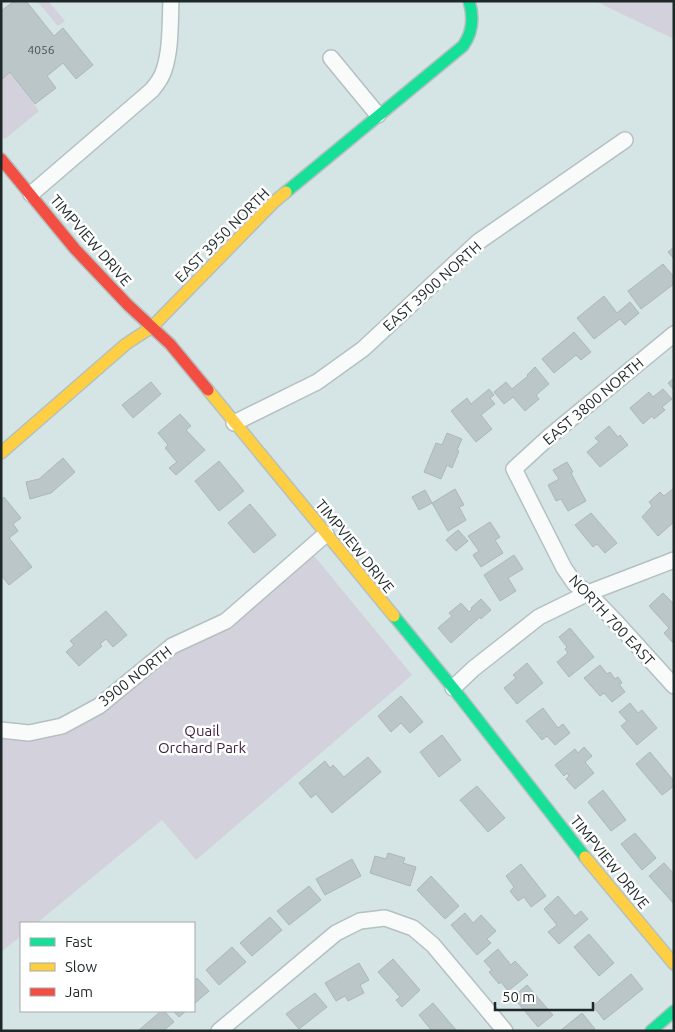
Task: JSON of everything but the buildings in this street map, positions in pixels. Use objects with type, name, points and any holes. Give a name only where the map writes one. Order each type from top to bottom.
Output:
[{"type":"street","points":[[31,194],[152,90],[159,81],[167,59],[171,1]]},
{"type":"street","name":"EAST 3950 NORTH","points":[[1,453],[126,344],[152,327],[274,202],[463,46],[471,32],[473,19],[469,1]]},
{"type":"street","points":[[331,58],[378,115]]},
{"type":"street","name":"EAST 3900 NORTH","points":[[234,423],[317,382],[348,360],[363,349],[478,242],[625,140]]},
{"type":"street","name":"TIMPVIEW DRIVE","points":[[1,159],[76,249],[170,344],[453,688],[594,868],[674,964]]},
{"type":"street","name":"EAST 3800 NORTH","points":[[514,469],[550,436],[674,334]]},
{"type":"street","name":"NORTH 700 EAST","points":[[514,469],[574,584],[588,593],[674,686]]},
{"type":"street","name":"3900 NORTH","points":[[1,730],[29,733],[62,726],[99,706],[172,646],[226,621],[326,534]]},
{"type":"street","points":[[453,688],[539,617],[588,593],[674,560]]},
{"type":"street","points":[[220,1031],[336,933],[360,921],[384,918],[413,928],[434,945],[505,1031]]},
{"type":"street","points":[[651,1031],[674,1011]]},
{"type":"green space","points":[[37,1],[48,1],[65,21],[58,26]]},
{"type":"green space","points":[[595,1],[674,1],[674,39]]},
{"type":"green space","points":[[10,72],[39,111],[5,139],[1,135],[1,80]]},
{"type":"green space","name":"Quail Orchard Park","points":[[311,552],[412,675],[196,860],[162,820],[38,922],[20,922],[20,937],[1,952],[1,732],[64,728],[173,649],[229,623]]},
{"type":"traffic: fast","points":[[286,192],[463,46],[472,24],[469,1]]},
{"type":"traffic: fast","points":[[394,616],[453,688],[585,857]]},
{"type":"traffic: fast","points":[[651,1031],[674,1011]]},
{"type":"traffic: slow","points":[[1,453],[126,344],[152,327],[286,192]]},
{"type":"traffic: slow","points":[[208,390],[394,616]]},
{"type":"traffic: slow","points":[[585,857],[674,964]]},
{"type":"traffic: jam","points":[[1,159],[75,249],[128,305],[170,344],[208,390]]}]
